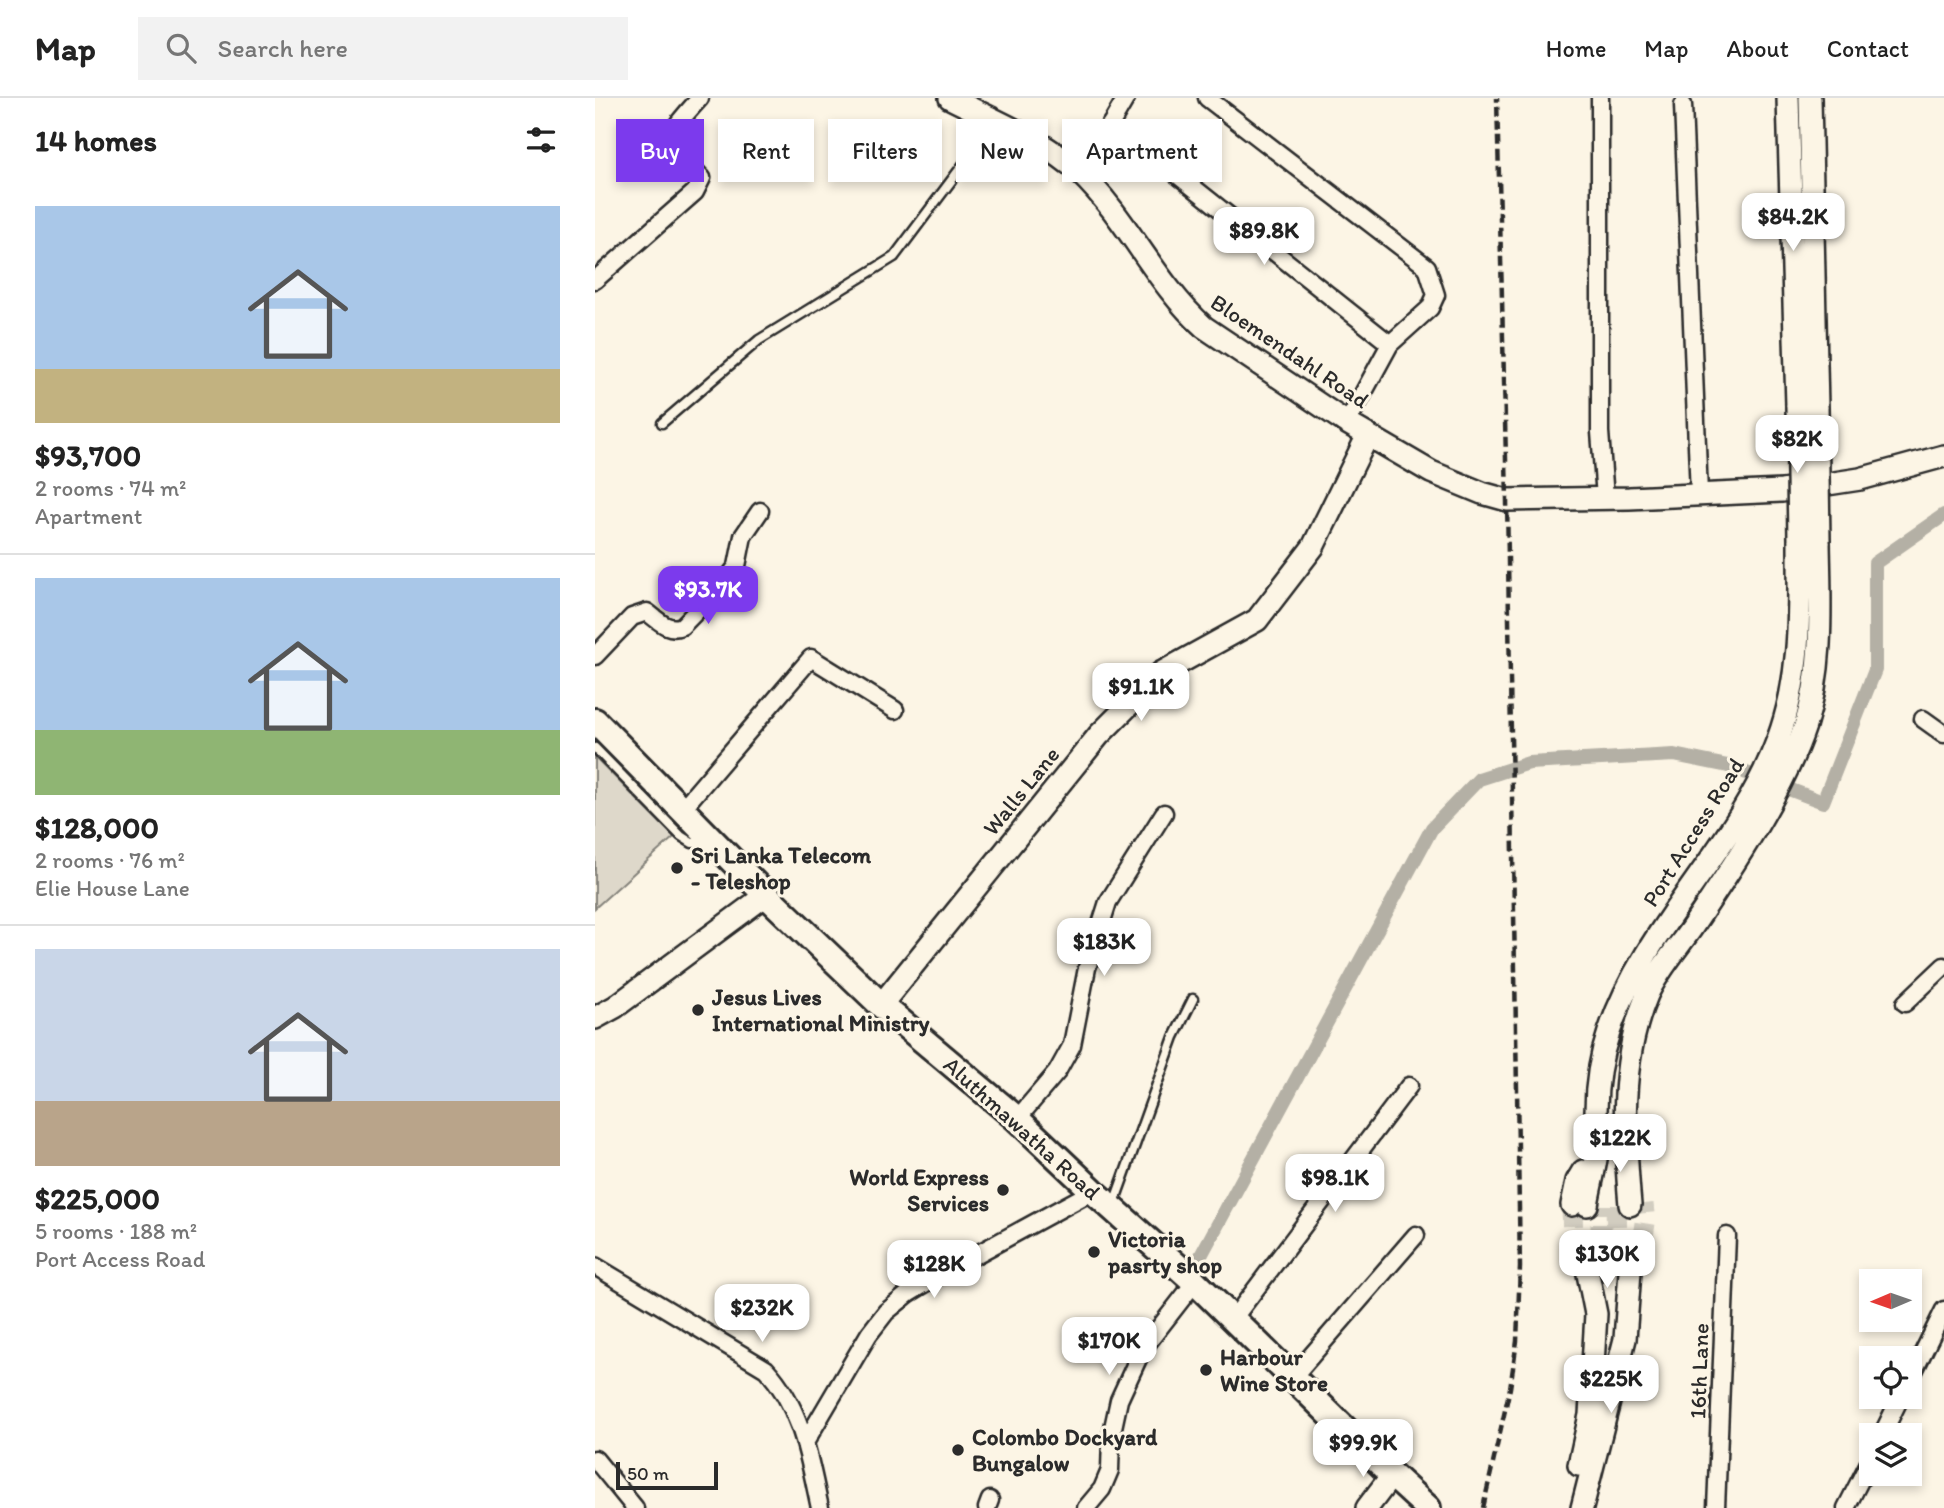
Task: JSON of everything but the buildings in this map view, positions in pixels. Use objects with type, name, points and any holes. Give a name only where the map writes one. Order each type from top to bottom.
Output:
[{"type":"main road","name":"Bloemendahl Road","points":[[950,98],[992,119]]},
{"type":"main road","name":"Port Access Road","points":[[1788,98],[1807,407]]},
{"type":"main road","name":"Port Access Road","points":[[1608,1205],[1598,1145],[1596,1113],[1598,1077],[1609,1032],[1634,977],[1656,939],[1745,825],[1790,761],[1805,726],[1814,690],[1819,626],[1809,541],[1807,407],[1810,98]]},
{"type":"main road","name":"Bloemendahl Road","points":[[1088,182],[1114,212],[1184,309],[1204,327],[1347,423],[1431,472],[1482,493],[1507,500],[1795,489],[1860,479],[1944,457]]},
{"type":"main road","name":"Walls Lane","points":[[881,1005],[1099,735],[1161,673],[1257,620],[1313,547],[1368,435]]},
{"type":"main road","name":"Port Access Road","points":[[1608,1205],[1625,1143],[1627,1079],[1634,1036],[1647,994],[1745,825],[1787,714],[1798,646],[1800,606],[1809,541]]},
{"type":"main road","name":"Aluthmawatha Road","points":[[595,721],[766,895],[881,1005],[1017,1119],[1195,1282],[1428,1508]]},
{"type":"main road","points":[[595,1018],[615,1007],[766,895]]},
{"type":"main road","points":[[1598,1145],[1577,1181],[1608,1205]]},
{"type":"main road","points":[[1569,1508],[1590,1415],[1596,1314],[1609,1244],[1625,1339],[1582,1508]]},
{"type":"main road","points":[[1367,1508],[1392,1475]]},
{"type":"street","points":[[595,280],[695,192],[702,178],[672,144],[671,135],[700,98]]},
{"type":"street","points":[[1113,119],[1126,98]]},
{"type":"street","points":[[1207,98],[1427,267],[1436,295],[1430,308],[1390,344],[1347,423]]},
{"type":"street","points":[[1600,98],[1600,418],[1605,498]]},
{"type":"street","points":[[1682,105],[1699,494]]},
{"type":"street","points":[[1186,182],[1390,344]]},
{"type":"street","points":[[595,656],[639,613],[647,612],[667,627],[675,629],[681,626],[725,582],[737,566],[743,536],[760,511]]},
{"type":"street","points":[[683,808],[811,658],[895,710]]},
{"type":"street","points":[[1923,719],[1944,734]]},
{"type":"street","points":[[1017,1119],[1057,1072],[1072,1045],[1087,968],[1108,901],[1164,813]]},
{"type":"street","points":[[1905,1003],[1944,966]]},
{"type":"street","points":[[1233,1319],[1409,1086]]},
{"type":"street","points":[[806,1441],[869,1335],[886,1312],[908,1294],[946,1271],[1093,1191]]},
{"type":"street","points":[[1292,1378],[1416,1235]]},
{"type":"street","name":"16th Lane","points":[[1716,1508],[1727,1236]]},
{"type":"street","points":[[595,1266],[767,1369],[781,1385],[806,1441],[820,1508]]},
{"type":"street","points":[[1086,1508],[1102,1489],[1110,1470],[1111,1437],[1119,1400],[1142,1350],[1195,1282]]},
{"type":"street","points":[[1922,1355],[1944,1310]]},
{"type":"street","points":[[595,1459],[635,1508]]},
{"type":"street","points":[[1846,1508],[1859,1483]]},
{"type":"lane","points":[[662,423],[759,340],[894,257],[956,174]]},
{"type":"lane","points":[[595,748],[681,836],[692,843],[713,840]]},
{"type":"lane","points":[[1112,1208],[1174,1037],[1193,999]]},
{"type":"shaded area","points":[[595,757],[674,837],[595,908]]},
{"type":"waterway","points":[[1198,1261],[1432,828],[1479,779],[1529,763],[1674,755],[1728,766],[1823,802],[1875,670],[1875,563],[1944,515]]},
{"type":"tunnel","points":[[1642,1244],[1645,1223],[1643,1204]]},
{"type":"tunnel","points":[[1572,1205],[1573,1245]]},
{"type":"tunnel","points":[[1601,1205],[1601,1245]]},
{"type":"tunnel","points":[[1616,1205],[1617,1244]]},
{"type":"railway","points":[[1483,1508],[1510,1388],[1517,1341],[1520,1267],[1497,98]]},
{"type":"place","name":"Sri Lanka Telecom - Teleshop","points":[[677,868]]},
{"type":"place","name":"Jesus Lives International Ministry","points":[[698,1010]]},
{"type":"place","name":"World Express Services","points":[[1003,1190]]},
{"type":"place","name":"Victoria pasrty shop","points":[[1094,1252]]},
{"type":"place","name":"Harbour Wine Store","points":[[1206,1370]]},
{"type":"place","name":"Colombo Dockyard Bungalow","points":[[958,1450]]}]
